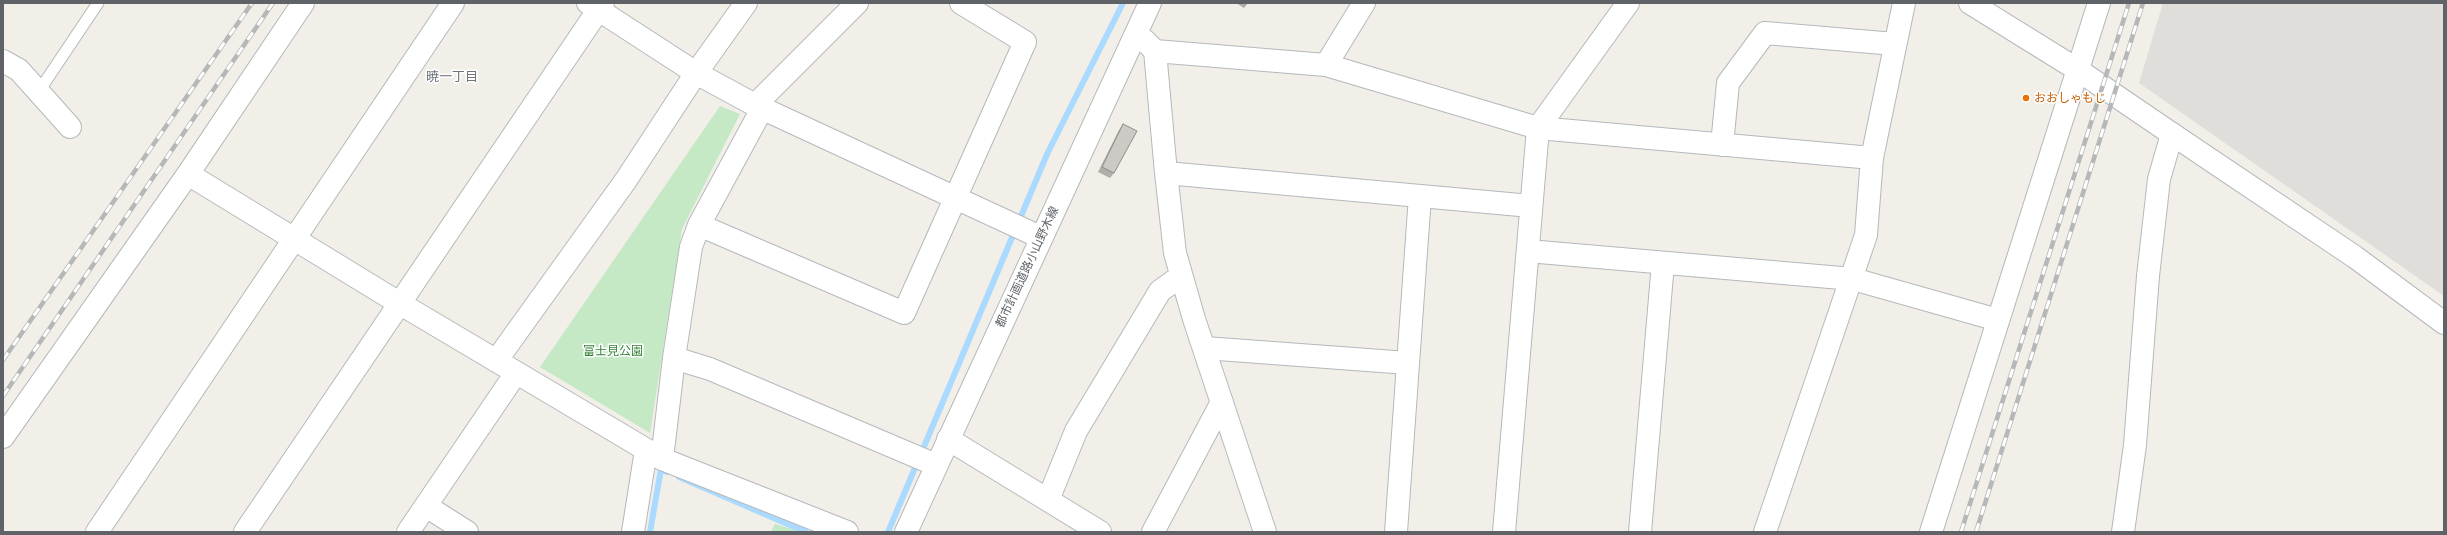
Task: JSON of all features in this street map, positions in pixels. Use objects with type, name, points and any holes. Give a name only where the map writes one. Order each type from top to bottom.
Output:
[{"type":"street","points":[[3,437],[188,174],[303,3]]},
{"type":"street","points":[[97,532],[453,3]]},
{"type":"street","points":[[496,361],[626,180],[696,73],[746,3]]},
{"type":"street","points":[[633,532],[654,455],[674,358],[691,248],[699,225],[759,106],[857,3]]},
{"type":"street","points":[[699,225],[904,313],[1025,42],[961,3]]},
{"type":"street","name":"都市計画道路小山野木線","points":[[906,532],[1135,30],[1150,3]]},
{"type":"street","points":[[1326,65],[1364,3]]},
{"type":"street","points":[[1504,532],[1538,128],[1628,3]]},
{"type":"street","points":[[1765,532],[1853,279],[1866,236],[1872,158],[1904,3]]},
{"type":"street","points":[[1970,3],[2078,70],[2355,258],[2444,323]]},
{"type":"street","points":[[1931,532],[2100,3]]},
{"type":"street","points":[[245,532],[399,303],[596,5],[696,73],[759,106],[1040,237]]},
{"type":"street","points":[[1135,30],[1155,51],[1175,253],[1265,532]]},
{"type":"street","points":[[1722,145],[1728,83],[1765,33],[1895,44]]},
{"type":"street","points":[[1155,51],[1326,65],[1538,128],[1872,158]]},
{"type":"street","points":[[3,61],[19,70],[70,127]]},
{"type":"street","points":[[2123,532],[2135,444],[2148,276],[2159,179],[2172,134]]},
{"type":"street","points":[[1166,173],[1531,206]]},
{"type":"street","points":[[188,174],[294,240],[654,455],[752,496],[847,532]]},
{"type":"street","points":[[1396,532],[1420,196]]},
{"type":"street","points":[[1528,252],[1853,279],[1998,320]]},
{"type":"street","points":[[1640,532],[1663,263]]},
{"type":"street","points":[[1048,500],[1076,430],[1160,291],[1182,276]]},
{"type":"street","points":[[1205,348],[1408,363]]},
{"type":"street","points":[[674,358],[710,369],[936,465]]},
{"type":"street","points":[[408,532],[516,373]]},
{"type":"street","points":[[1153,532],[1222,402]]},
{"type":"street","points":[[948,439],[1100,532]]},
{"type":"street","points":[[426,506],[467,532]]},
{"type":"lane","points":[[39,91],[98,3]]},
{"type":"shaded area","points":[[2163,3],[2444,3],[2444,296],[2139,83]]},
{"type":"green space","name":"富士見公園","points":[[720,106],[740,114],[682,229],[650,433],[540,367]]},
{"type":"green space","points":[[775,524],[802,532],[771,532]]},
{"type":"building","points":[[1123,124],[1137,131],[1114,173],[1102,167]]},
{"type":"waterway","points":[[888,532],[1048,152],[1123,3]]},
{"type":"waterway","points":[[650,532],[661,469],[667,472]]},
{"type":"waterway","points":[[679,477],[806,532]]},
{"type":"railway","points":[[3,360],[252,3]]},
{"type":"railway","points":[[3,396],[273,3]]},
{"type":"railway","points":[[1961,532],[2129,3]]},
{"type":"railway","points":[[1976,532],[2143,3]]},
{"type":"place","name":"おおしゃもじ","points":[[2026,98]]},
{"type":"district","name":"暁一丁目","points":[[452,77]]}]
